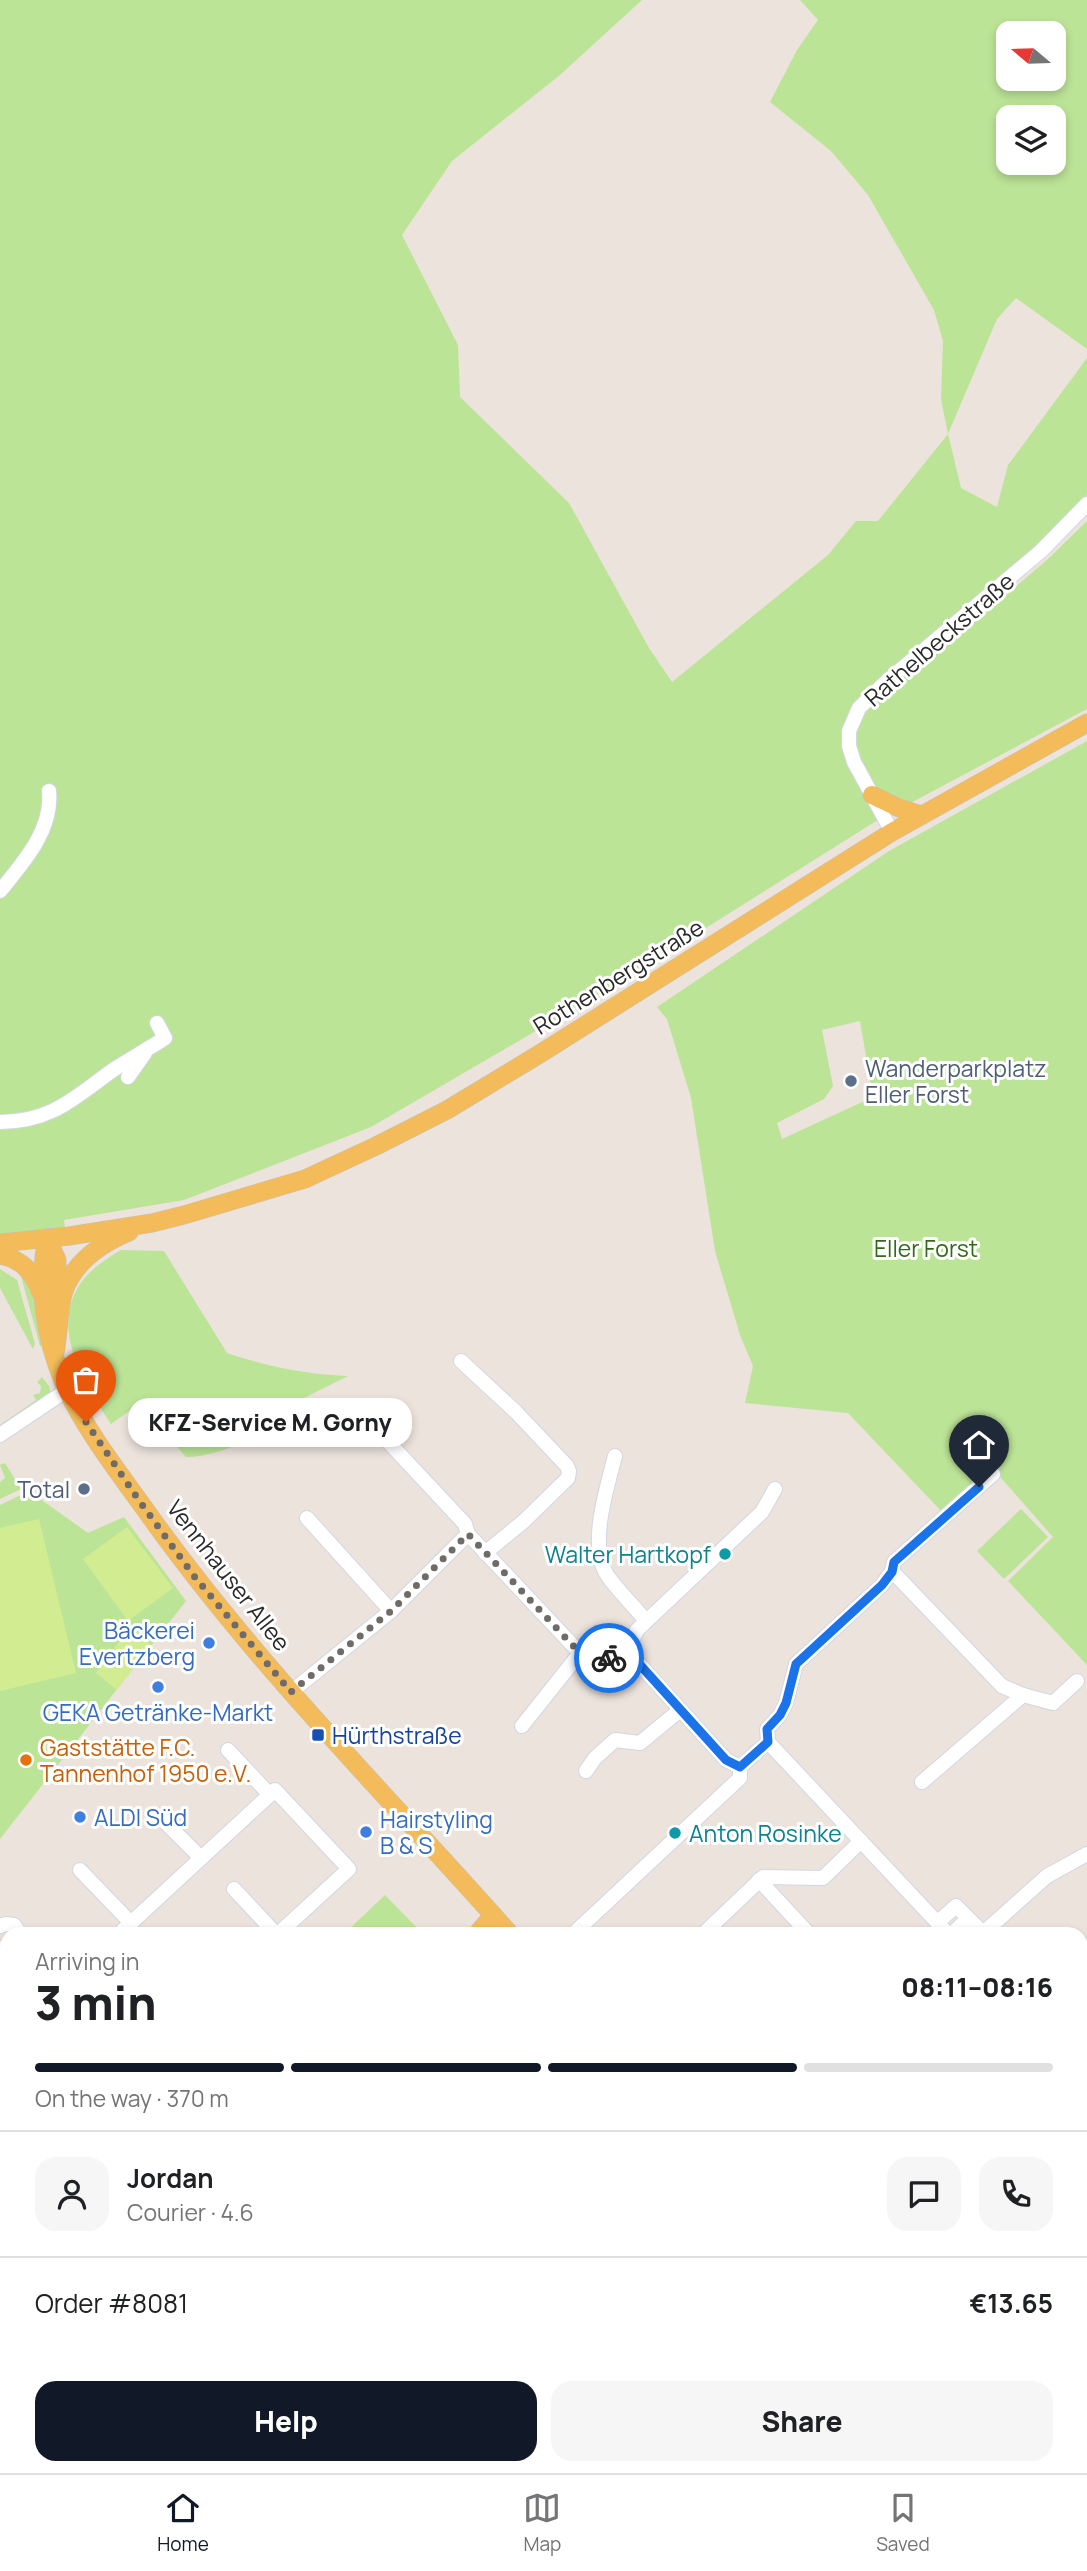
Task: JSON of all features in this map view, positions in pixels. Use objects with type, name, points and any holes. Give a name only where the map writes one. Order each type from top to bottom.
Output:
[{"type":"main road","name":"Rothenbergstraße","points":[[0,1243],[152,1223],[235,1201],[305,1178],[447,1110],[892,832],[1087,723]]},
{"type":"main road","points":[[872,795],[922,815]]},
{"type":"main road","name":"Rothenbergstraße","points":[[84,1260],[113,1239],[152,1223]]},
{"type":"main road","name":"Vennhauser Allee","points":[[47,1238],[43,1260],[46,1332],[67,1390],[106,1453],[221,1610],[500,1927]]},
{"type":"main road","name":"Vennhauser Allee","points":[[47,1238],[57,1260],[55,1353]]},
{"type":"main road","points":[[0,1255],[17,1260],[30,1270],[44,1305]]},
{"type":"main road","name":"Vennhauser Allee","points":[[55,1353],[63,1294],[73,1273],[84,1260]]},
{"type":"street","name":"Rathelbeckstraße","points":[[892,832],[854,762],[849,746],[849,731],[859,708],[1041,551],[1087,505]]},
{"type":"street","points":[[0,891],[35,845],[46,816],[49,791]]},
{"type":"street","points":[[0,1122],[30,1120],[48,1114],[165,1038],[156,1023]]},
{"type":"street","points":[[128,1077],[147,1049]]},
{"type":"street","points":[[461,1361],[516,1412],[569,1471],[568,1478],[524,1521],[485,1553]]},
{"type":"street","points":[[0,1435],[67,1390]]},
{"type":"street","points":[[381,1434],[465,1524],[468,1534],[485,1553],[580,1653],[617,1659],[632,1656]]},
{"type":"street","points":[[615,1456],[600,1525],[599,1544],[606,1573],[646,1621]]},
{"type":"street","points":[[943,1927],[768,1742],[767,1729],[780,1715],[786,1703],[796,1664],[882,1585],[892,1572],[894,1562],[993,1475]]},
{"type":"street","points":[[740,1767],[726,1760],[632,1656],[632,1641],[637,1630],[646,1621],[762,1512],[775,1489]]},
{"type":"street","points":[[307,1518],[391,1611]]},
{"type":"street","points":[[291,1692],[391,1611],[468,1534]]},
{"type":"street","points":[[892,1572],[1002,1686],[1053,1703],[1077,1681]]},
{"type":"street","points":[[522,1726],[580,1653]]},
{"type":"street","points":[[922,1782],[1023,1695]]},
{"type":"street","points":[[586,1771],[595,1758],[615,1740],[640,1743],[680,1710]]},
{"type":"street","points":[[580,1927],[740,1778],[740,1767],[768,1742]]},
{"type":"street","points":[[229,1751],[270,1795]]},
{"type":"street","points":[[127,1927],[275,1790],[349,1869],[285,1927]]},
{"type":"street","points":[[158,1815],[201,1858]]},
{"type":"street","points":[[710,1927],[763,1877],[822,1878],[861,1841]]},
{"type":"street","points":[[991,1927],[1047,1876],[1087,1854]]},
{"type":"street","points":[[80,1870],[131,1923]]},
{"type":"street","points":[[760,1880],[803,1927]]},
{"type":"street","points":[[234,1889],[270,1927]]},
{"type":"street","points":[[938,1922],[956,1906],[976,1927]]},
{"type":"green space","points":[[0,0],[642,0],[560,75],[452,161],[402,235],[458,345],[460,397],[569,503],[649,648],[672,682],[828,555],[856,521],[878,521],[948,434],[961,488],[997,507],[1008,465],[1087,358],[1087,495],[1050,536],[958,617],[953,641],[1048,559],[1087,521],[1087,709],[873,823],[618,983],[371,1127],[184,1200],[64,1220],[65,1228],[0,1236]]},
{"type":"green space","points":[[800,0],[1087,0],[1087,349],[1016,298],[997,319],[948,434],[941,399],[943,341],[934,310],[868,195],[831,151],[770,102],[797,50],[818,20]]},
{"type":"green space","name":"Eller Forst","points":[[1087,741],[1087,1665],[1008,1581],[1053,1537],[994,1470],[944,1514],[848,1413],[745,1403],[753,1366],[740,1335],[715,1251],[691,1098],[667,1019],[657,1007],[889,851]],"holes":[[[860,1021],[873,1097],[782,1139],[777,1123],[824,1099],[833,1086],[822,1030]]]},
{"type":"green space","points":[[121,1250],[164,1251],[227,1353],[287,1369],[348,1376],[294,1403],[305,1409],[232,1447],[201,1456],[186,1457],[139,1404],[111,1424],[81,1373],[69,1336],[69,1317],[73,1298],[83,1280],[96,1267]]},
{"type":"green space","points":[[0,1269],[17,1280],[35,1344],[33,1349],[0,1288]]},
{"type":"green space","points":[[21,1276],[32,1279],[43,1347],[40,1346]]},
{"type":"green space","points":[[42,1377],[51,1393],[0,1431],[0,1425],[36,1400],[33,1395],[40,1393],[41,1386],[37,1382]]},
{"type":"green space","points":[[5,1463],[21,1489],[0,1499],[0,1482],[5,1478],[0,1465]]},
{"type":"green space","points":[[29,1491],[88,1533],[124,1517],[186,1601],[0,1839],[0,1505]]},
{"type":"green space","points":[[1021,1509],[1048,1537],[1004,1579],[977,1551]]},
{"type":"green space","points":[[39,1519],[76,1673],[0,1691],[0,1528]]},
{"type":"green space","points":[[127,1527],[173,1588],[128,1621],[83,1559]]},
{"type":"green space","points":[[129,1628],[151,1645],[117,1690],[96,1673]]},
{"type":"green space","points":[[385,1895],[416,1927],[351,1927]]},
{"type":"way so far","points":[[86,1422],[194,1576],[291,1692],[391,1611],[468,1534],[580,1653],[609,1658]]},
{"type":"place","name":"Wanderparkplatz Eller Forst","points":[[851,1081]]},
{"type":"place","name":"KFZ-Service M. Gorny","points":[[86,1422]]},
{"type":"place","name":"Total","points":[[84,1489]]},
{"type":"place","name":"Walter Hartkopf","points":[[725,1554]]},
{"type":"place","name":"Bäckerei Evertzberg","points":[[209,1643]]},
{"type":"place","name":"GEKA Getränke-Markt","points":[[158,1687]]},
{"type":"place","name":"Hürthstraße","points":[[318,1735]]},
{"type":"place","name":"Gaststätte F.C. Tannenhof 1950 e.V.","points":[[26,1760]]},
{"type":"place","name":"ALDI Süd","points":[[80,1817]]},
{"type":"place","name":"Hairstyling B & S","points":[[366,1832]]},
{"type":"place","name":"Anton Rosinke","points":[[675,1833]]},
{"type":"route","points":[[609,1658],[632,1656],[726,1760],[740,1767],[768,1742],[767,1729],[780,1715],[786,1703],[796,1664],[882,1585],[892,1572],[894,1562],[979,1487]]}]
